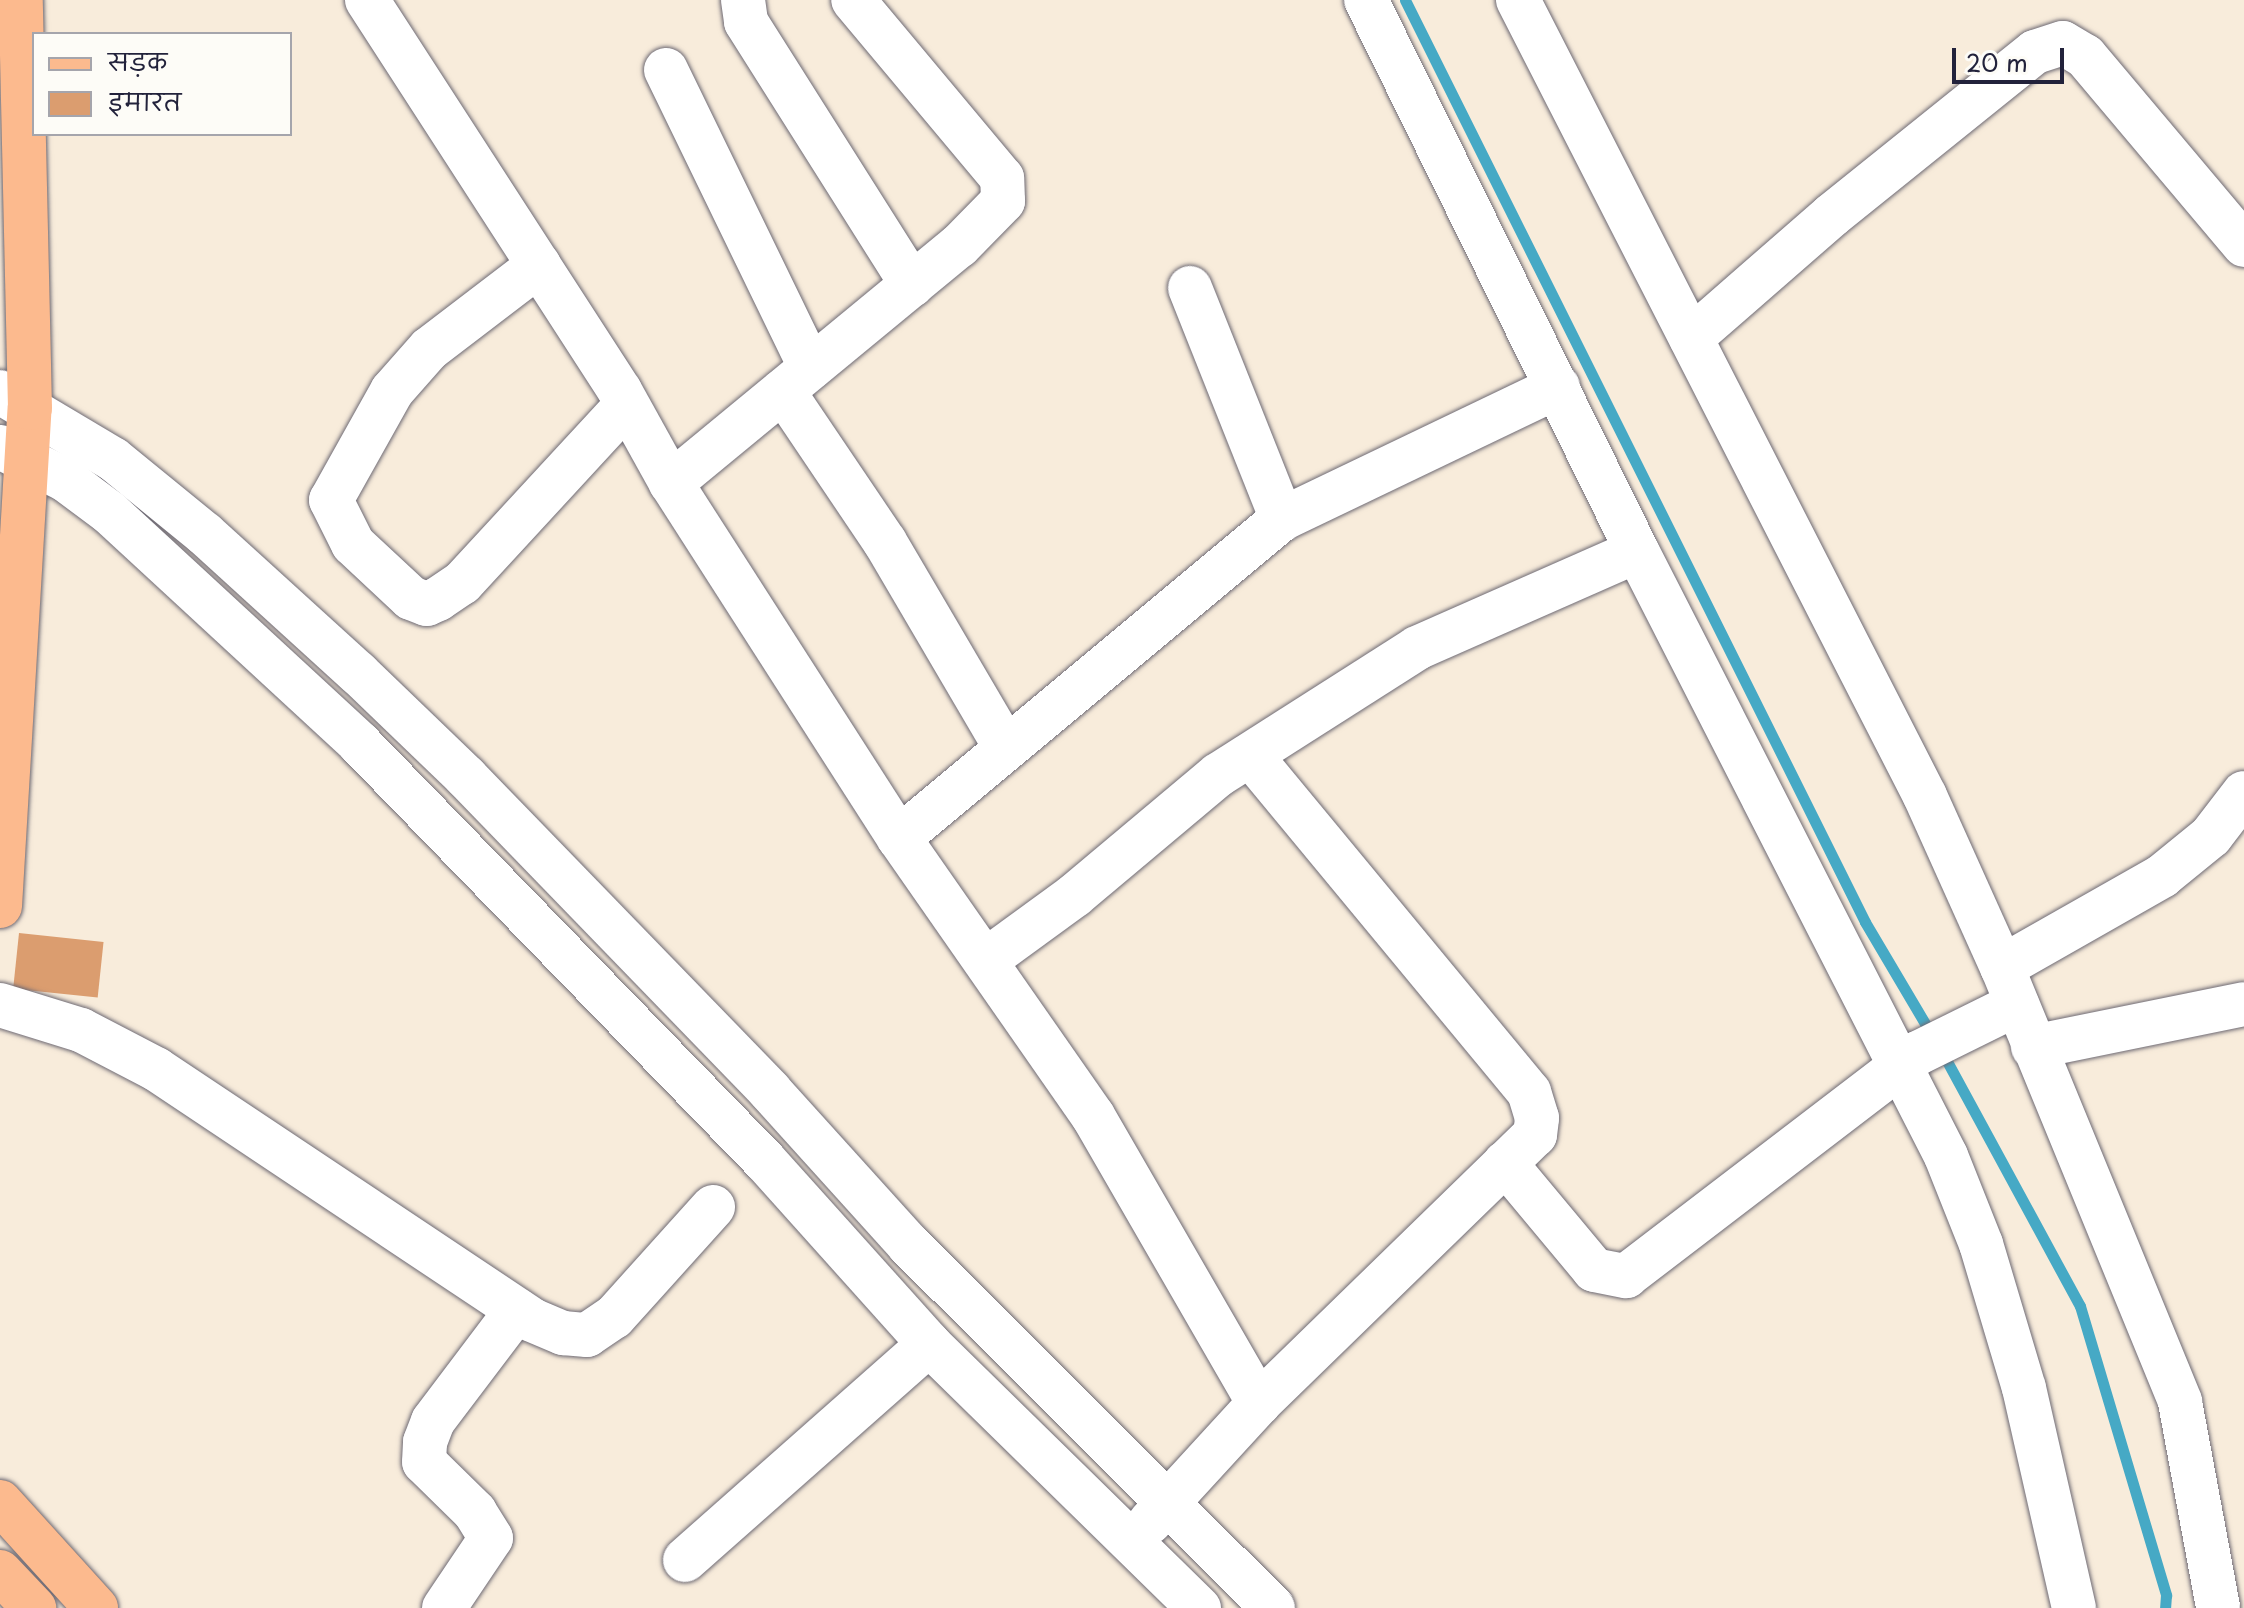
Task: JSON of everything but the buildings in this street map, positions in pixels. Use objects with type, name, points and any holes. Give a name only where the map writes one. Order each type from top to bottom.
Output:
[{"type":"main road","points":[[0,906],[11,453],[15,400],[21,0]]},
{"type":"main road","points":[[0,1502],[96,1608]]},
{"type":"main road","points":[[0,1572],[34,1608]]},
{"type":"street","points":[[367,0],[539,265],[627,404],[671,483],[899,838],[1093,1116],[1259,1403]]},
{"type":"street","points":[[743,0],[746,22],[912,285]]},
{"type":"street","points":[[671,483],[912,285],[994,215],[1003,201],[1002,178],[853,0]]},
{"type":"street","points":[[1366,0],[1637,551],[1908,1061],[1981,1244],[2024,1388],[2074,1608]]},
{"type":"street","points":[[1518,0],[1925,796],[2004,996],[2033,1047],[2180,1402],[2218,1608]]},
{"type":"street","points":[[1691,338],[1832,215],[2025,60],[2063,43],[2085,56],[2244,245]]},
{"type":"street","points":[[666,70],[797,380],[885,542],[1006,748]]},
{"type":"street","points":[[539,265],[429,349],[392,391],[338,481],[331,500],[337,518],[365,555],[411,598],[427,604],[462,583],[627,404]]},
{"type":"street","points":[[1190,288],[1282,519]]},
{"type":"street","points":[[899,838],[1282,519],[1558,387]]},
{"type":"street","points":[[15,400],[136,478],[347,663],[466,777],[775,1133],[929,1344],[1150,1521],[1273,1608]]},
{"type":"street","points":[[11,453],[66,480],[109,512],[775,1133],[909,1245],[1150,1521],[1199,1608]]},
{"type":"street","points":[[986,960],[1075,895],[1175,806],[1417,648],[1637,551]]},
{"type":"street","points":[[1150,1521],[1259,1403],[1535,1135],[1537,1118],[1529,1092],[1251,756]]},
{"type":"street","points":[[1505,1163],[1594,1270],[1626,1276],[1908,1061],[2004,996],[2162,876],[2211,836],[2244,793]]},
{"type":"street","points":[[2033,1047],[2244,1004]]},
{"type":"street","points":[[0,1005],[81,1030],[156,1069],[517,1310],[563,1333],[587,1335],[614,1317],[713,1207]]},
{"type":"street","points":[[444,1608],[491,1538],[481,1519],[424,1462],[425,1442],[433,1421],[517,1310]]},
{"type":"street","points":[[685,1560],[929,1344]]},
{"type":"waterway","points":[[1405,0],[1865,922],[1933,1037]]},
{"type":"waterway","points":[[1942,1052],[2080,1306],[2166,1595],[2165,1608]]}]
